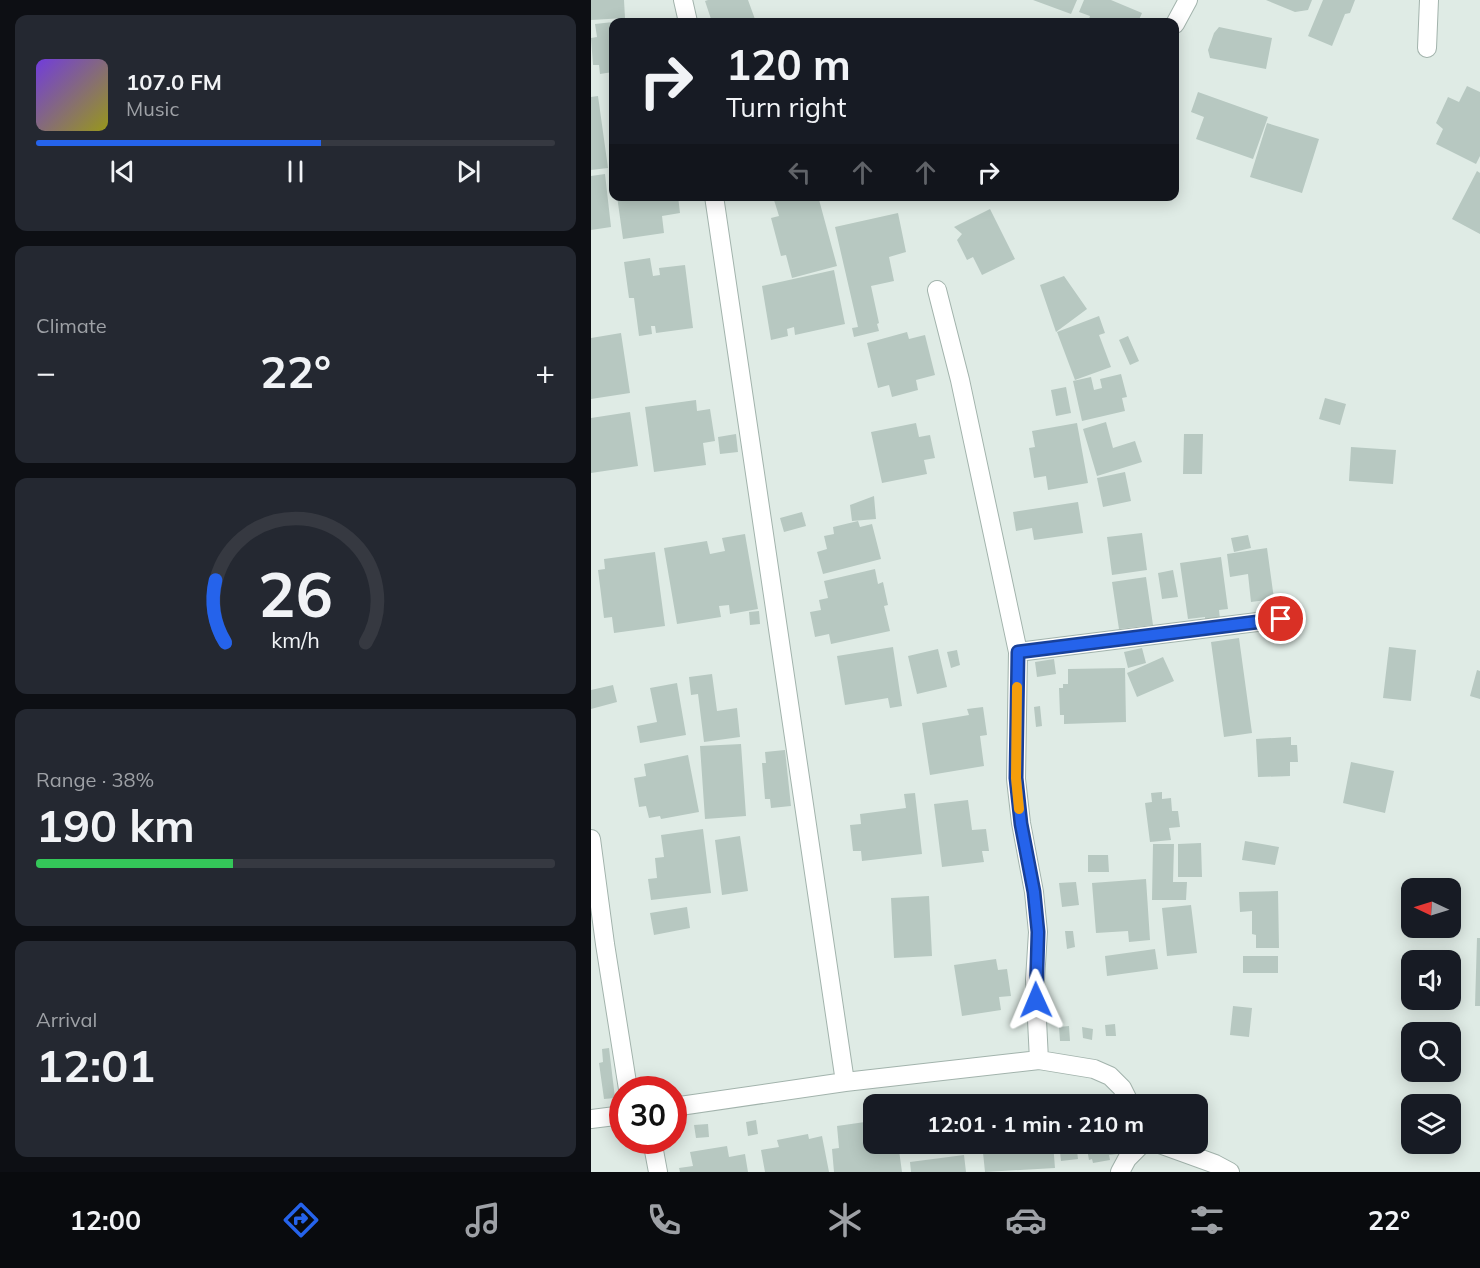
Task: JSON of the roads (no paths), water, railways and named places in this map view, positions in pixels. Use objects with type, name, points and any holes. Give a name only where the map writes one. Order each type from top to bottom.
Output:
[{"type":"street","points":[[683,0],[687,18]]},
{"type":"street","points":[[1178,18],[1188,0]]},
{"type":"street","points":[[1427,48],[1429,0]]},
{"type":"street","points":[[715,201],[845,1082]]},
{"type":"street","points":[[937,290],[960,380],[1018,652],[1016,778],[1038,932],[1035,980],[1039,1060]]},
{"type":"street","points":[[1018,652],[1281,619]]},
{"type":"street","points":[[591,839],[626,1076]]},
{"type":"street","points":[[687,1105],[845,1082],[1039,1060],[1094,1069],[1110,1076],[1125,1094]]},
{"type":"street","points":[[591,1119],[609,1117]]},
{"type":"street","points":[[655,1154],[658,1172]]},
{"type":"street","points":[[1120,1172],[1132,1154]]},
{"type":"street","points":[[1187,1154],[1230,1172]]}]
